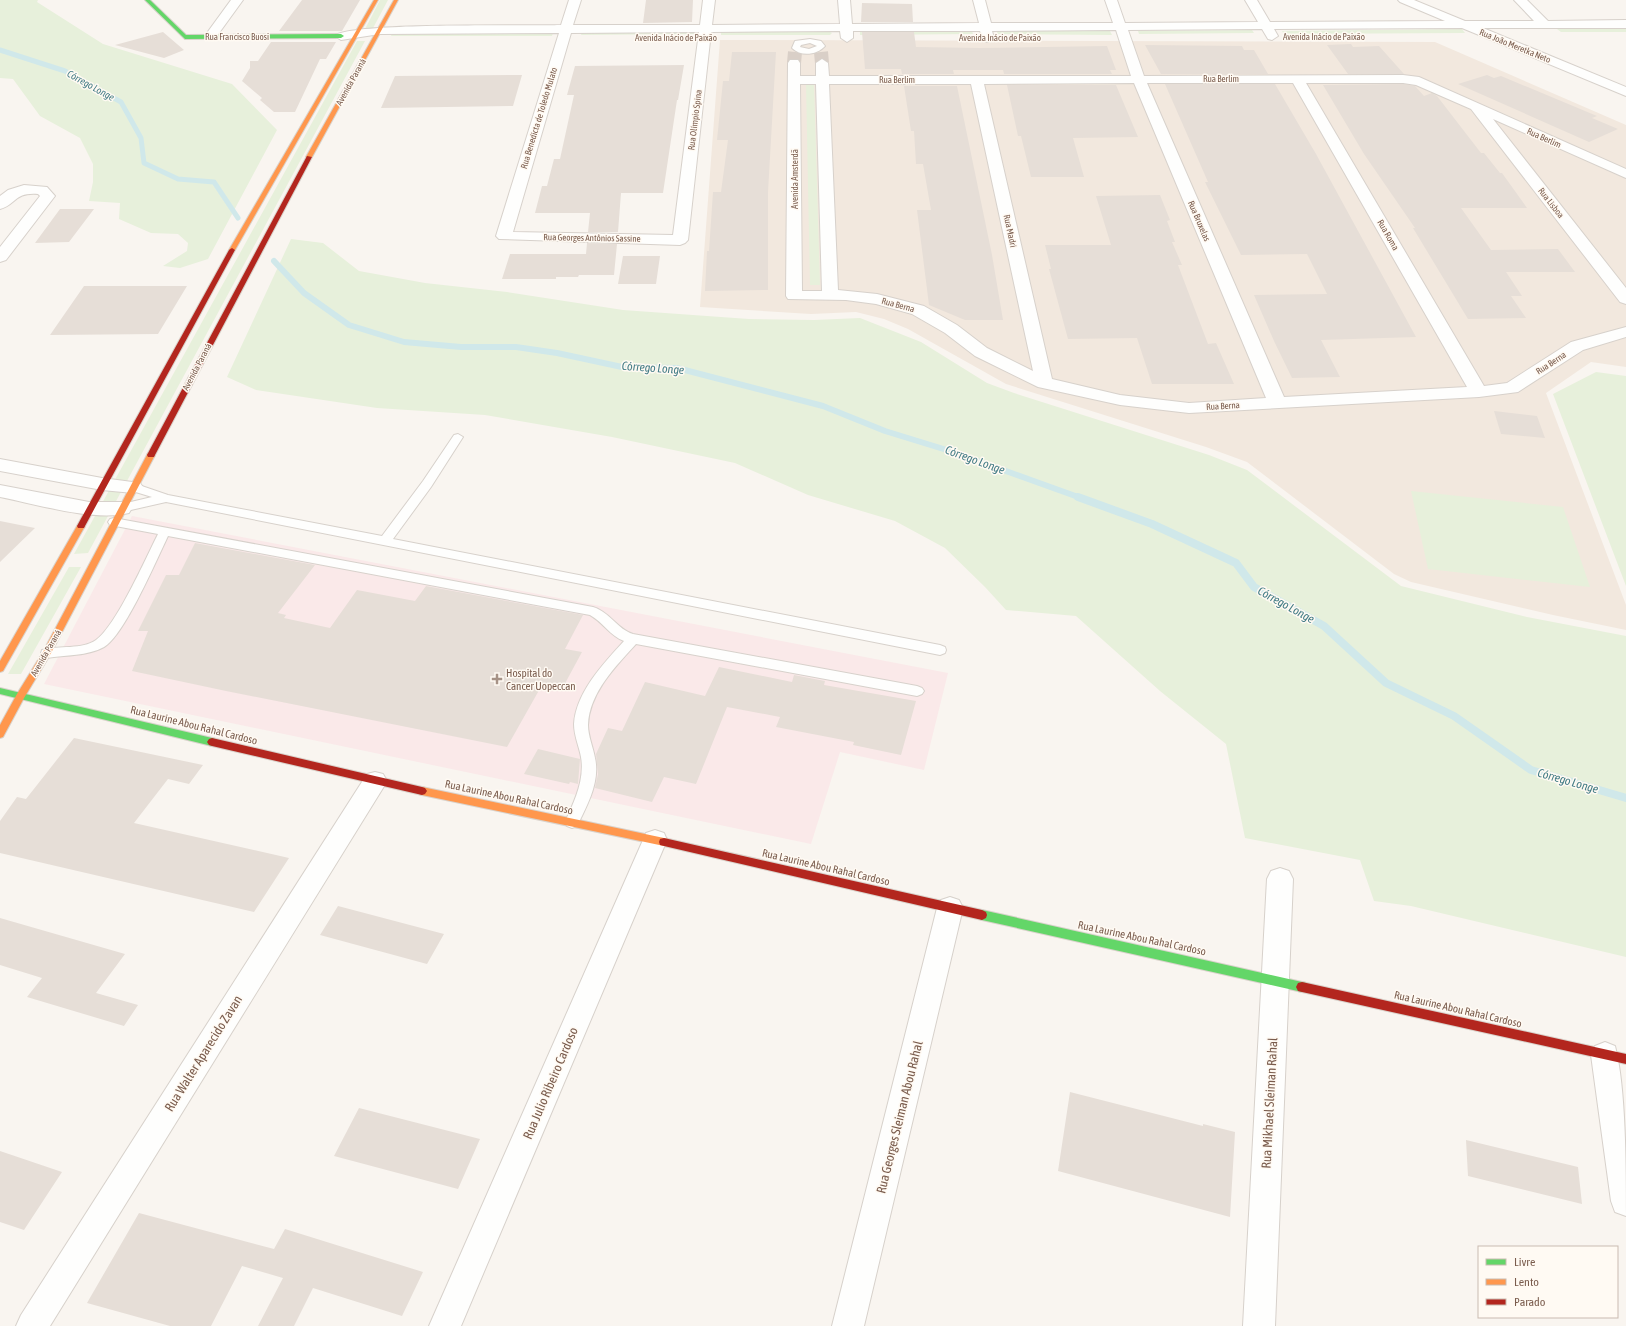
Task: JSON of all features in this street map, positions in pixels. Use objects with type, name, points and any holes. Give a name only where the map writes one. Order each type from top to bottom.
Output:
[{"type":"main road","name":"Rua Francisco Buosi","points":[[147,0],[185,37],[341,36]]},
{"type":"main road","name":"Avenida Paraná","points":[[0,669],[63,559],[102,484],[250,219],[357,36],[376,0]]},
{"type":"main road","name":"Avenida Paraná","points":[[0,734],[20,696],[47,653],[92,559],[118,515],[273,223],[396,0]]},
{"type":"main road","points":[[63,559],[76,559]]},
{"type":"main road","name":"Rua Laurine Abou Rahal Cardoso","points":[[0,691],[375,781],[655,840],[950,908],[1275,979],[1615,1057]]},
{"type":"street","points":[[210,37],[237,0]]},
{"type":"street","name":"Rua Benedicta de Toledo Mulato","points":[[504,236],[575,0]]},
{"type":"street","name":"Rua Olímpio Spina","points":[[680,240],[709,0]]},
{"type":"street","points":[[844,0],[846,33]]},
{"type":"street","points":[[979,0],[987,32]]},
{"type":"street","name":"Rua Bruxelas","points":[[1111,0],[1139,79],[1277,403]]},
{"type":"street","points":[[1251,0],[1273,37]]},
{"type":"street","name":"Rua João Meretka Neto","points":[[1404,0],[1626,92]]},
{"type":"street","points":[[1520,0],[1544,24]]},
{"type":"street","name":"Avenida Inácio de Paixão","points":[[1122,32],[1266,26],[1626,24]]},
{"type":"street","name":"Avenida Inácio de Paixão","points":[[377,35],[564,33],[1122,32],[1273,37],[1626,36]]},
{"type":"street","name":"Avenida Inácio de Paixão","points":[[705,33],[795,50],[821,50],[846,33]]},
{"type":"street","name":"Rua Francisco Buosi","points":[[341,36],[377,35]]},
{"type":"street","name":"Avenida Amsterdã","points":[[794,296],[795,50]]},
{"type":"street","points":[[821,50],[830,294]]},
{"type":"street","name":"Rua Roma","points":[[1296,79],[1479,392]]},
{"type":"street","name":"Rua Berlim","points":[[795,80],[1403,79],[1419,82],[1626,174]]},
{"type":"street","name":"Rua Madri","points":[[977,80],[1044,383]]},
{"type":"street","name":"Rua Lisboa","points":[[1476,107],[1626,299]]},
{"type":"street","points":[[0,205],[9,195],[20,190],[42,190],[48,196],[0,257]]},
{"type":"street","name":"Rua Georges Antônios Sassine","points":[[504,236],[680,240]]},
{"type":"street","name":"Rua Berna","points":[[794,296],[830,294],[877,299],[918,310],[951,329],[981,352],[1044,383],[1120,400],[1189,408],[1479,392],[1512,388],[1577,346],[1626,332]]},
{"type":"street","points":[[0,465],[102,484],[133,487]]},
{"type":"street","points":[[0,491],[118,515]]},
{"type":"street","name":"Rua Walter Aparecido Zavan","points":[[32,1326],[375,781]]},
{"type":"street","name":"Rua Julio Ribeiro Cardoso","points":[[446,1326],[655,840]]},
{"type":"street","name":"Rua Mikhael Sleiman Rahal","points":[[1259,1326],[1280,879]]},
{"type":"street","name":"Rua Georges Sleiman Abou Rahal","points":[[848,1326],[950,908]]},
{"type":"street","points":[[1615,1057],[1626,1201]]},
{"type":"lane","points":[[384,542],[427,484],[458,437]]},
{"type":"lane","points":[[133,487],[166,498],[940,650]]},
{"type":"lane","points":[[118,515],[166,498]]},
{"type":"lane","points":[[118,515],[165,531],[593,611],[602,616],[620,635],[633,639],[917,691]]},
{"type":"lane","points":[[47,653],[85,648],[101,643],[114,628],[165,531]]},
{"type":"lane","points":[[572,822],[587,790],[589,763],[585,749],[581,720],[591,691],[633,639]]},
{"type":"shaded area","points":[[720,40],[1435,42],[1626,125],[1626,367],[1591,362],[1546,393],[1626,605],[1626,630],[1553,615],[1411,582],[1394,574],[1247,462],[1206,447],[1006,384],[908,329],[884,319],[856,312],[811,314],[700,307]]},
{"type":"shaded area","name":"Hospital do Cancer Uopeccan","points":[[132,516],[948,673],[924,770],[840,752],[811,844],[44,684]]},
{"type":"green space","points":[[0,0],[38,0],[37,2],[103,44],[232,84],[277,130],[208,259],[180,268],[163,266],[187,251],[188,243],[178,234],[151,233],[119,219],[120,203],[89,201],[93,182],[93,164],[80,138],[40,116],[13,79],[0,78]]},
{"type":"green space","points":[[380,0],[388,0],[372,30],[364,31]]},
{"type":"green space","points":[[1462,29],[1465,33],[1284,34],[1282,31]]},
{"type":"green space","points":[[1557,29],[1626,29],[1626,32],[1561,32]]},
{"type":"green space","points":[[1252,30],[1254,33],[1139,34],[1138,31]]},
{"type":"green space","points":[[860,31],[972,31],[973,34],[860,35]]},
{"type":"green space","points":[[997,31],[1110,31],[1112,35],[997,34]]},
{"type":"green space","points":[[582,32],[695,32],[694,34],[581,35]]},
{"type":"green space","points":[[721,32],[832,33],[830,35],[721,35]]},
{"type":"green space","points":[[392,33],[553,33],[552,36],[391,36]]},
{"type":"green space","points":[[357,41],[365,41],[88,553],[74,554]]},
{"type":"green space","points":[[806,84],[814,84],[820,285],[810,285]]},
{"type":"green space","points":[[291,239],[323,243],[359,271],[425,283],[507,292],[623,310],[749,319],[814,320],[860,318],[921,342],[987,383],[1209,455],[1247,470],[1401,586],[1527,617],[1626,636],[1626,957],[1411,906],[1374,901],[1360,860],[1245,838],[1226,744],[1160,691],[1076,616],[1006,610],[945,548],[895,521],[808,495],[735,463],[612,437],[485,415],[377,408],[256,390],[227,377]]},
{"type":"green space","points":[[1596,372],[1626,376],[1626,586],[1553,394]]},
{"type":"green space","points":[[1411,491],[1563,507],[1590,587],[1428,569]]},
{"type":"green space","points":[[69,567],[81,567],[21,674],[8,674]]},
{"type":"building","points":[[302,0],[360,0],[342,31],[279,31]]},
{"type":"building","points":[[646,0],[693,0],[692,22],[643,23]]},
{"type":"building","points":[[862,3],[912,4],[913,22],[861,22]]},
{"type":"building","points":[[163,32],[184,50],[164,58],[115,45]]},
{"type":"building","points":[[862,32],[914,32],[916,47],[980,48],[1107,46],[1116,70],[1110,70],[1112,74],[1004,74],[1003,70],[953,70],[954,74],[902,74],[901,69],[865,69]]},
{"type":"building","points":[[271,42],[336,42],[326,59],[320,59],[295,112],[274,112],[260,100],[262,98],[242,81],[250,68],[250,61],[258,61]]},
{"type":"building","points":[[1351,44],[1353,47],[1379,46],[1404,74],[1348,74],[1327,45]]},
{"type":"building","points":[[1145,45],[1242,46],[1244,50],[1254,50],[1268,74],[1161,74]]},
{"type":"building","points":[[732,52],[776,52],[768,192],[768,290],[705,291],[707,251],[709,251],[713,192],[721,192],[728,140],[717,140],[723,81],[729,81]]},
{"type":"building","points":[[684,65],[677,100],[663,193],[621,193],[618,232],[588,232],[590,213],[535,213],[542,186],[547,186],[554,159],[560,159],[574,95],[567,95],[575,66]]},
{"type":"building","points":[[522,75],[513,106],[381,108],[395,76]]},
{"type":"building","points":[[1487,75],[1494,78],[1501,76],[1597,116],[1592,118],[1618,129],[1589,142],[1458,84]]},
{"type":"building","points":[[1165,84],[1275,84],[1316,154],[1416,337],[1321,340],[1340,377],[1292,378],[1254,295],[1327,294],[1307,254],[1241,255],[1205,182],[1208,182]]},
{"type":"building","points":[[1403,84],[1415,86],[1424,96],[1432,93],[1437,96],[1481,153],[1484,153],[1500,173],[1502,173],[1527,208],[1461,208],[1491,250],[1558,249],[1575,272],[1506,272],[1522,296],[1511,296],[1526,318],[1468,319],[1413,228],[1415,228],[1364,154],[1323,85]]},
{"type":"building","points":[[1007,85],[1116,85],[1138,137],[1073,138],[1084,177],[1031,177],[1021,136],[1018,136]]},
{"type":"building","points":[[904,86],[957,86],[992,255],[1003,320],[965,320],[929,305],[917,210],[931,210],[923,164],[916,164],[914,131],[911,131]]},
{"type":"building","points":[[1160,195],[1170,220],[1167,221],[1175,242],[1172,242],[1182,265],[1178,265],[1208,344],[1216,343],[1234,384],[1152,384],[1137,338],[1068,339],[1049,269],[1051,269],[1045,245],[1111,245],[1096,196]]},
{"type":"building","points":[[60,209],[94,209],[69,242],[35,243]]},
{"type":"building","points":[[587,243],[617,244],[614,275],[579,275],[578,277],[556,277],[556,279],[502,279],[510,254],[586,254]]},
{"type":"building","points":[[623,256],[660,256],[656,284],[618,284]]},
{"type":"building","points":[[84,286],[187,286],[158,334],[50,335]]},
{"type":"building","points":[[1494,411],[1537,416],[1545,438],[1501,434]]},
{"type":"building","points":[[0,521],[35,528],[0,562]]},
{"type":"building","points":[[195,543],[315,565],[278,613],[286,615],[284,618],[330,628],[357,590],[415,601],[426,586],[583,615],[565,649],[582,652],[562,689],[542,685],[507,747],[132,671],[148,631],[138,631],[166,575],[179,575]]},
{"type":"building","points":[[719,667],[792,682],[794,675],[825,681],[824,685],[916,701],[901,755],[853,745],[854,742],[776,727],[780,717],[727,707],[696,784],[664,777],[652,802],[595,788],[598,774],[596,754],[608,728],[622,731],[645,682],[705,696]]},
{"type":"building","points":[[74,738],[203,765],[189,784],[168,779],[134,823],[289,858],[254,912],[0,853],[0,821],[17,797],[26,799]]},
{"type":"building","points":[[538,749],[580,759],[578,784],[570,782],[569,784],[524,774]]},
{"type":"building","points":[[338,906],[444,934],[427,964],[320,935]]},
{"type":"building","points":[[0,918],[125,954],[96,993],[138,1005],[124,1026],[27,997],[42,978],[0,965]]},
{"type":"building","points":[[1070,1092],[1203,1126],[1203,1124],[1235,1132],[1230,1217],[1058,1171]]},
{"type":"building","points":[[359,1108],[480,1139],[458,1189],[334,1156]]},
{"type":"building","points":[[1466,1140],[1578,1167],[1582,1204],[1468,1176]]},
{"type":"building","points":[[0,1151],[62,1172],[24,1230],[0,1222]]},
{"type":"building","points":[[139,1213],[274,1249],[285,1229],[423,1272],[402,1316],[313,1288],[294,1326],[258,1326],[283,1278],[242,1266],[211,1326],[170,1326],[87,1303]]},
{"type":"waterway","name":"Córrego Longe","points":[[0,50],[65,71],[121,102],[141,138],[144,163],[178,179],[214,182],[238,218]]},
{"type":"waterway","name":"Córrego Longe","points":[[274,261],[304,293],[349,325],[404,342],[461,347],[516,347],[557,353],[622,367],[677,368],[823,406],[885,431],[950,451],[1081,498]]},
{"type":"waterway","name":"Córrego Longe","points":[[1078,497],[1152,524],[1236,563],[1254,587],[1324,626],[1386,683],[1454,716],[1531,770],[1626,798]]},
{"type":"tunnel","points":[[794,63],[795,52]]},
{"type":"tunnel","points":[[821,52],[822,63]]},
{"type":"traffic: fast","points":[[147,0],[185,37],[341,36]]},
{"type":"traffic: fast","points":[[0,691],[212,742]]},
{"type":"traffic: fast","points":[[982,915],[1302,987]]},
{"type":"traffic: slow","points":[[232,250],[376,0]]},
{"type":"traffic: slow","points":[[309,157],[396,0]]},
{"type":"traffic: slow","points":[[0,734],[20,696],[47,653],[151,455]]},
{"type":"traffic: slow","points":[[0,669],[81,526]]},
{"type":"traffic: slow","points":[[422,791],[664,842]]},
{"type":"traffic: jam","points":[[151,455],[309,157]]},
{"type":"traffic: jam","points":[[81,526],[232,250]]},
{"type":"traffic: jam","points":[[212,742],[422,791]]},
{"type":"traffic: jam","points":[[664,842],[982,915]]},
{"type":"traffic: jam","points":[[1302,987],[1626,1059]]},
{"type":"place","name":"Hospital do Cancer Uopeccan","points":[[497,679]]}]
